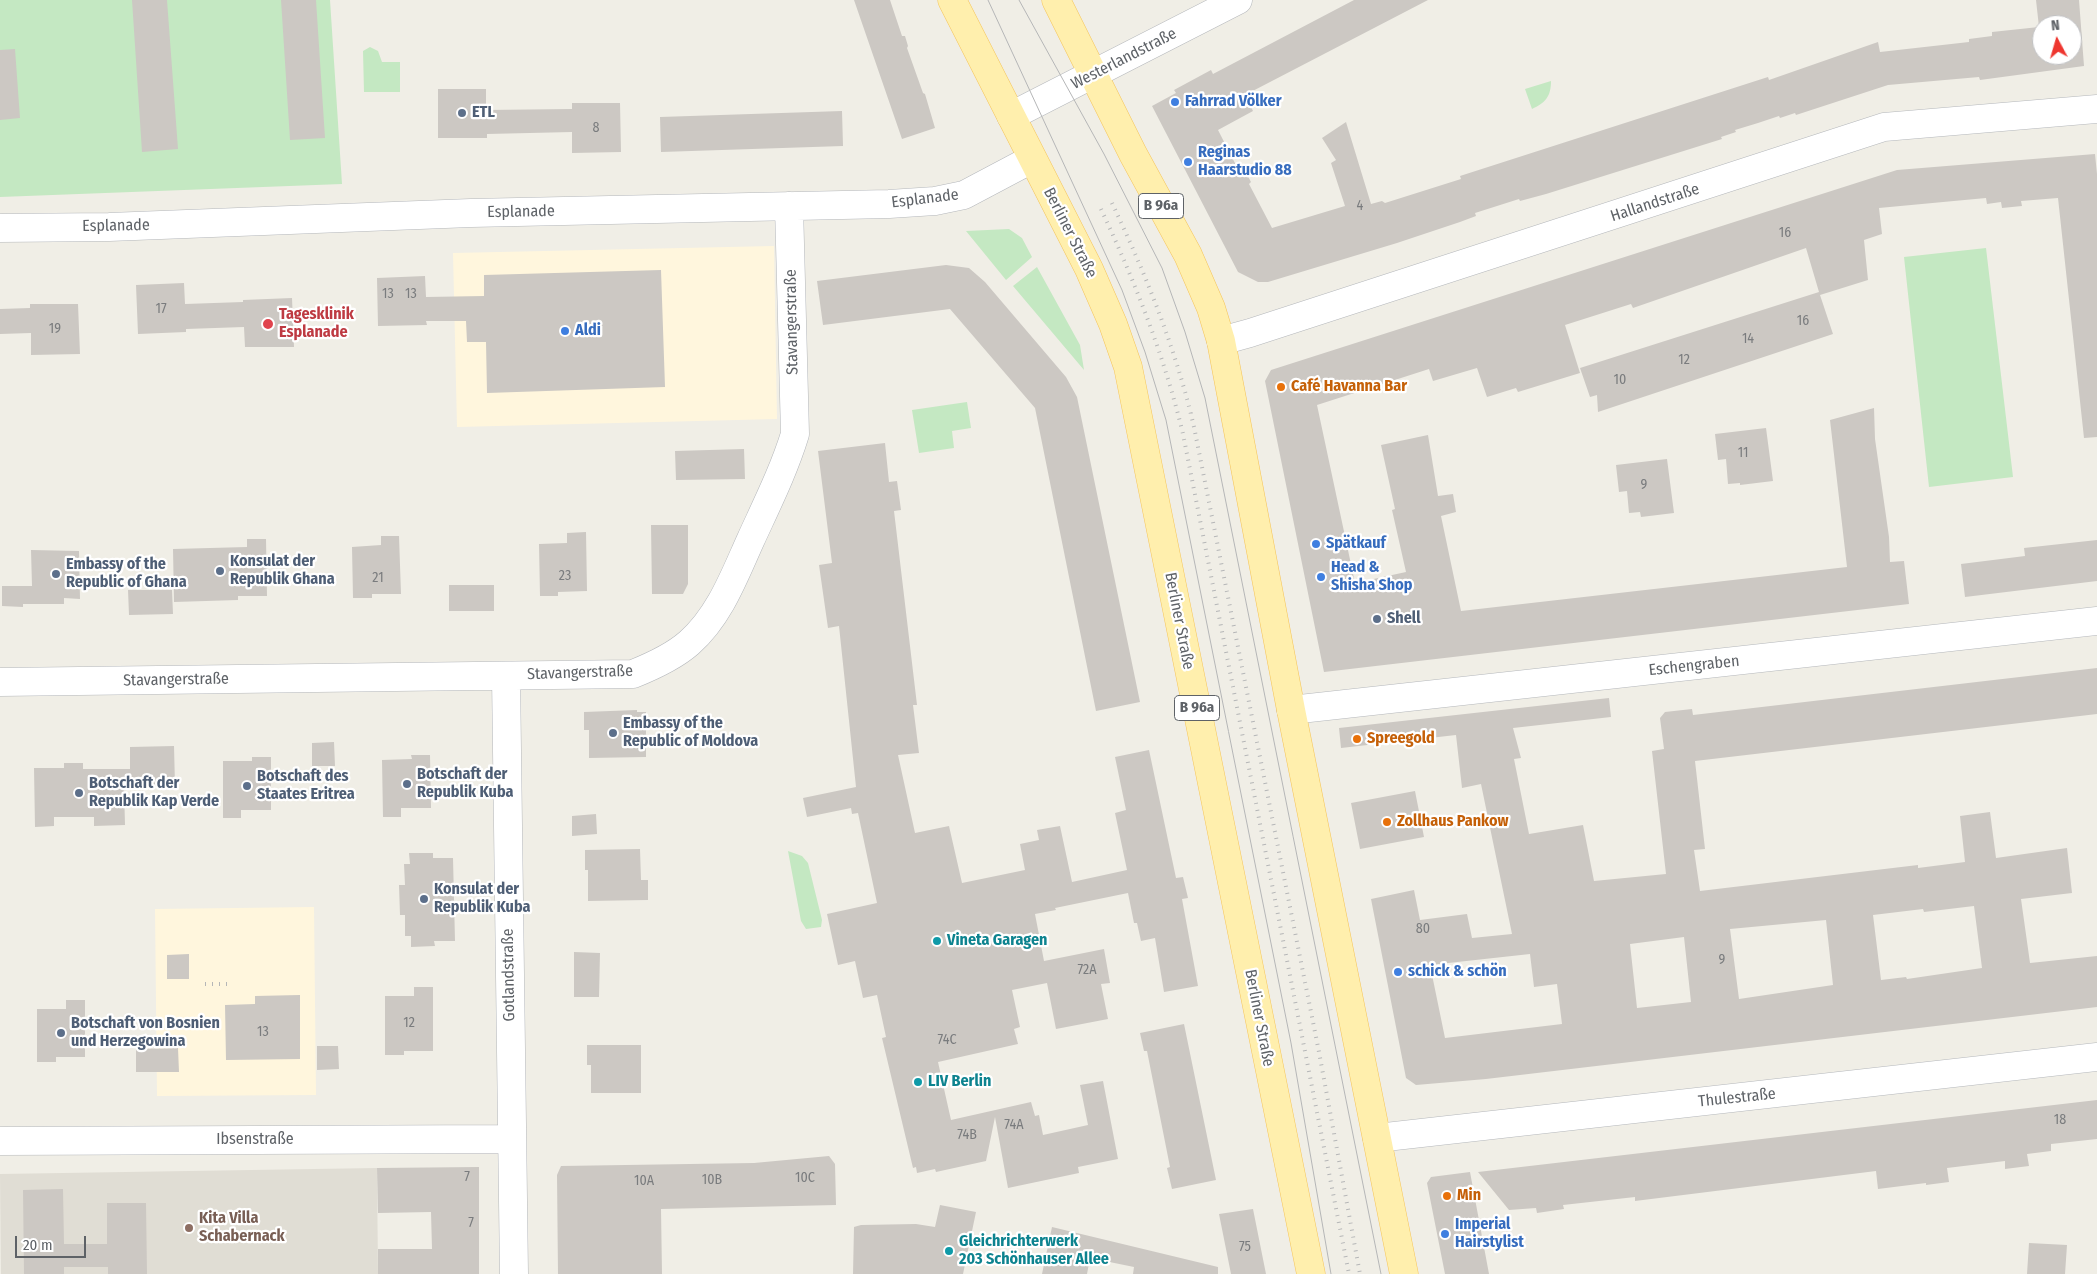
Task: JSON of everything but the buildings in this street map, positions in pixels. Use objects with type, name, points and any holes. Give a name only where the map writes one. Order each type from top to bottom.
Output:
[{"type":"main road","name":"Berliner Straße","points":[[952,0],[1104,302],[1128,367],[1311,1274]]},
{"type":"main road","name":"B 96a","points":[[1056,0],[1133,154],[1188,255],[1211,308],[1221,341],[1291,710],[1404,1274]]},
{"type":"street","name":"Westerlandstraße","points":[[1011,116],[1238,0]]},
{"type":"street","name":"Hallandstraße","points":[[1221,341],[1250,334],[1884,127],[2097,109]]},
{"type":"street","name":"Esplanade","points":[[0,228],[119,227],[472,213],[935,201],[964,195],[1032,159]]},
{"type":"street","name":"Stavangerstraße","points":[[0,682],[633,674],[663,661],[690,642],[707,623],[726,594],[786,463],[795,434],[789,206]]},
{"type":"street","name":"Eschengraben","points":[[1291,710],[2097,621]]},
{"type":"street","name":"Gotlandstraße","points":[[506,676],[510,1139],[514,1274]]},
{"type":"street","name":"Thulestraße","points":[[1377,1138],[2097,1057]]},
{"type":"street","name":"Ibsenstraße","points":[[0,1141],[510,1139]]},
{"type":"shaded area","points":[[774,246],[777,419],[457,427],[453,253]]},
{"type":"shaded area","points":[[314,907],[316,1095],[157,1096],[155,909]]},
{"type":"shaded area","name":"Kita Villa Schabernack","points":[[377,1168],[378,1274],[1,1274],[0,1174]]},
{"type":"green space","points":[[0,0],[330,0],[342,184],[0,197]]},
{"type":"green space","points":[[370,47],[378,51],[382,62],[400,62],[400,92],[364,92],[363,51]]},
{"type":"green space","points":[[1551,81],[1550,91],[1546,99],[1532,109],[1525,89]]},
{"type":"green space","points":[[1009,229],[1022,238],[1032,257],[1006,280],[966,231]]},
{"type":"green space","points":[[1986,248],[2013,477],[1929,487],[1904,257]]},
{"type":"green space","points":[[1037,267],[1080,345],[1084,370],[1013,286]]},
{"type":"green space","points":[[967,402],[971,428],[952,431],[954,448],[919,453],[912,410]]},
{"type":"green space","points":[[788,851],[802,856],[808,863],[822,920],[821,927],[806,929],[801,921]]},
{"type":"tram line","points":[[988,0],[1122,290],[1145,352],[1166,420],[1291,1043],[1331,1274]]},
{"type":"tram line","points":[[1019,0],[1104,154],[1162,268],[1185,332],[1205,398],[1381,1274]]},
{"type":"railway","points":[[1112,203],[1137,257],[1159,313],[1187,398],[1194,427],[1319,1052],[1360,1274]]},
{"type":"railway","points":[[1101,209],[1148,319],[1167,376],[1183,434],[1349,1274]]},
{"type":"railway","points":[[205,984],[230,984]]},
{"type":"place","name":"Fahrrad Völker","points":[[1175,102]]},
{"type":"place","name":"ETL","points":[[462,113]]},
{"type":"place","name":"Reginas Haarstudio 88","points":[[1188,162]]},
{"type":"place","name":"Tagesklinik Esplanade","points":[[268,324]]},
{"type":"place","name":"Aldi","points":[[565,331]]},
{"type":"place","name":"Café Havanna Bar","points":[[1281,387]]},
{"type":"place","name":"Spätkauf","points":[[1316,544]]},
{"type":"place","name":"Konsulat der Republik Ghana","points":[[220,571]]},
{"type":"place","name":"Embassy of the Republic of Ghana","points":[[56,574]]},
{"type":"place","name":"Head & Shisha Shop","points":[[1321,577]]},
{"type":"place","name":"Shell","points":[[1377,619]]},
{"type":"place","name":"Embassy of the Republic of Moldova","points":[[613,733]]},
{"type":"place","name":"Spreegold","points":[[1357,739]]},
{"type":"place","name":"Botschaft der Republik Kuba","points":[[407,784]]},
{"type":"place","name":"Botschaft des Staates Eritrea","points":[[247,786]]},
{"type":"place","name":"Botschaft der Republik Kap Verde","points":[[79,793]]},
{"type":"place","name":"Zollhaus Pankow","points":[[1387,822]]},
{"type":"place","name":"Konsulat der Republik Kuba","points":[[424,899]]},
{"type":"place","name":"Vineta Garagen","points":[[937,941]]},
{"type":"place","name":"schick & schön","points":[[1398,972]]},
{"type":"place","name":"Botschaft von Bosnien und Herzegowina","points":[[61,1033]]},
{"type":"place","name":"LIV Berlin","points":[[918,1082]]},
{"type":"place","name":"Min","points":[[1447,1196]]},
{"type":"place","name":"Kita Villa Schabernack","points":[[189,1228]]},
{"type":"place","name":"Imperial Hairstylist","points":[[1445,1234]]},
{"type":"place","name":"Gleichrichterwerk 203 Schönhauser Allee","points":[[949,1251]]}]
